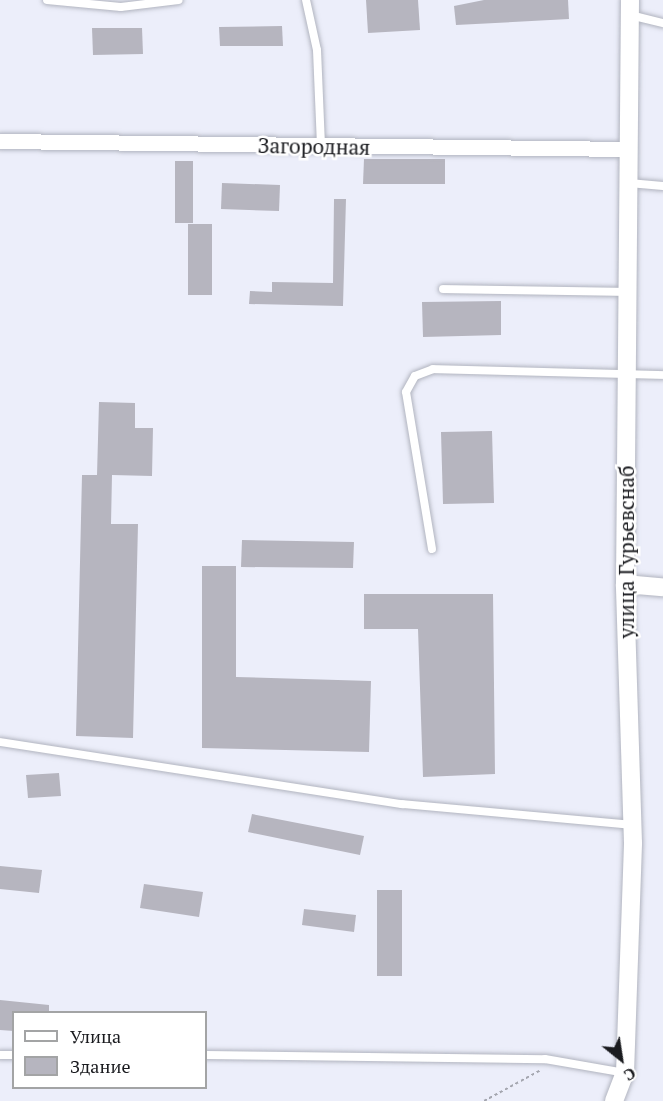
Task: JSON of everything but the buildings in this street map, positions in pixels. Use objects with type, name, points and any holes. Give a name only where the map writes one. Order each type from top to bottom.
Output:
[{"type":"street","name":"улица Гурьевснаб","points":[[614,1101],[625,1073],[632,825],[625,584],[630,8]]},
{"type":"street","name":"Загородная","points":[[0,141],[321,147],[628,149]]},
{"type":"street","points":[[625,584],[663,587]]},
{"type":"lane","points":[[47,0],[121,7],[179,0]]},
{"type":"lane","points":[[306,0],[317,50],[321,147]]},
{"type":"lane","points":[[630,8],[663,23]]},
{"type":"lane","points":[[628,183],[663,186]]},
{"type":"lane","points":[[443,289],[627,292]]},
{"type":"lane","points":[[432,549],[406,392],[415,376],[433,369],[663,375]]},
{"type":"lane","points":[[0,742],[402,804],[632,825]]},
{"type":"lane","points":[[207,1055],[557,1061],[625,1073]]},
{"type":"path","points":[[484,1101],[557,1061]]}]
